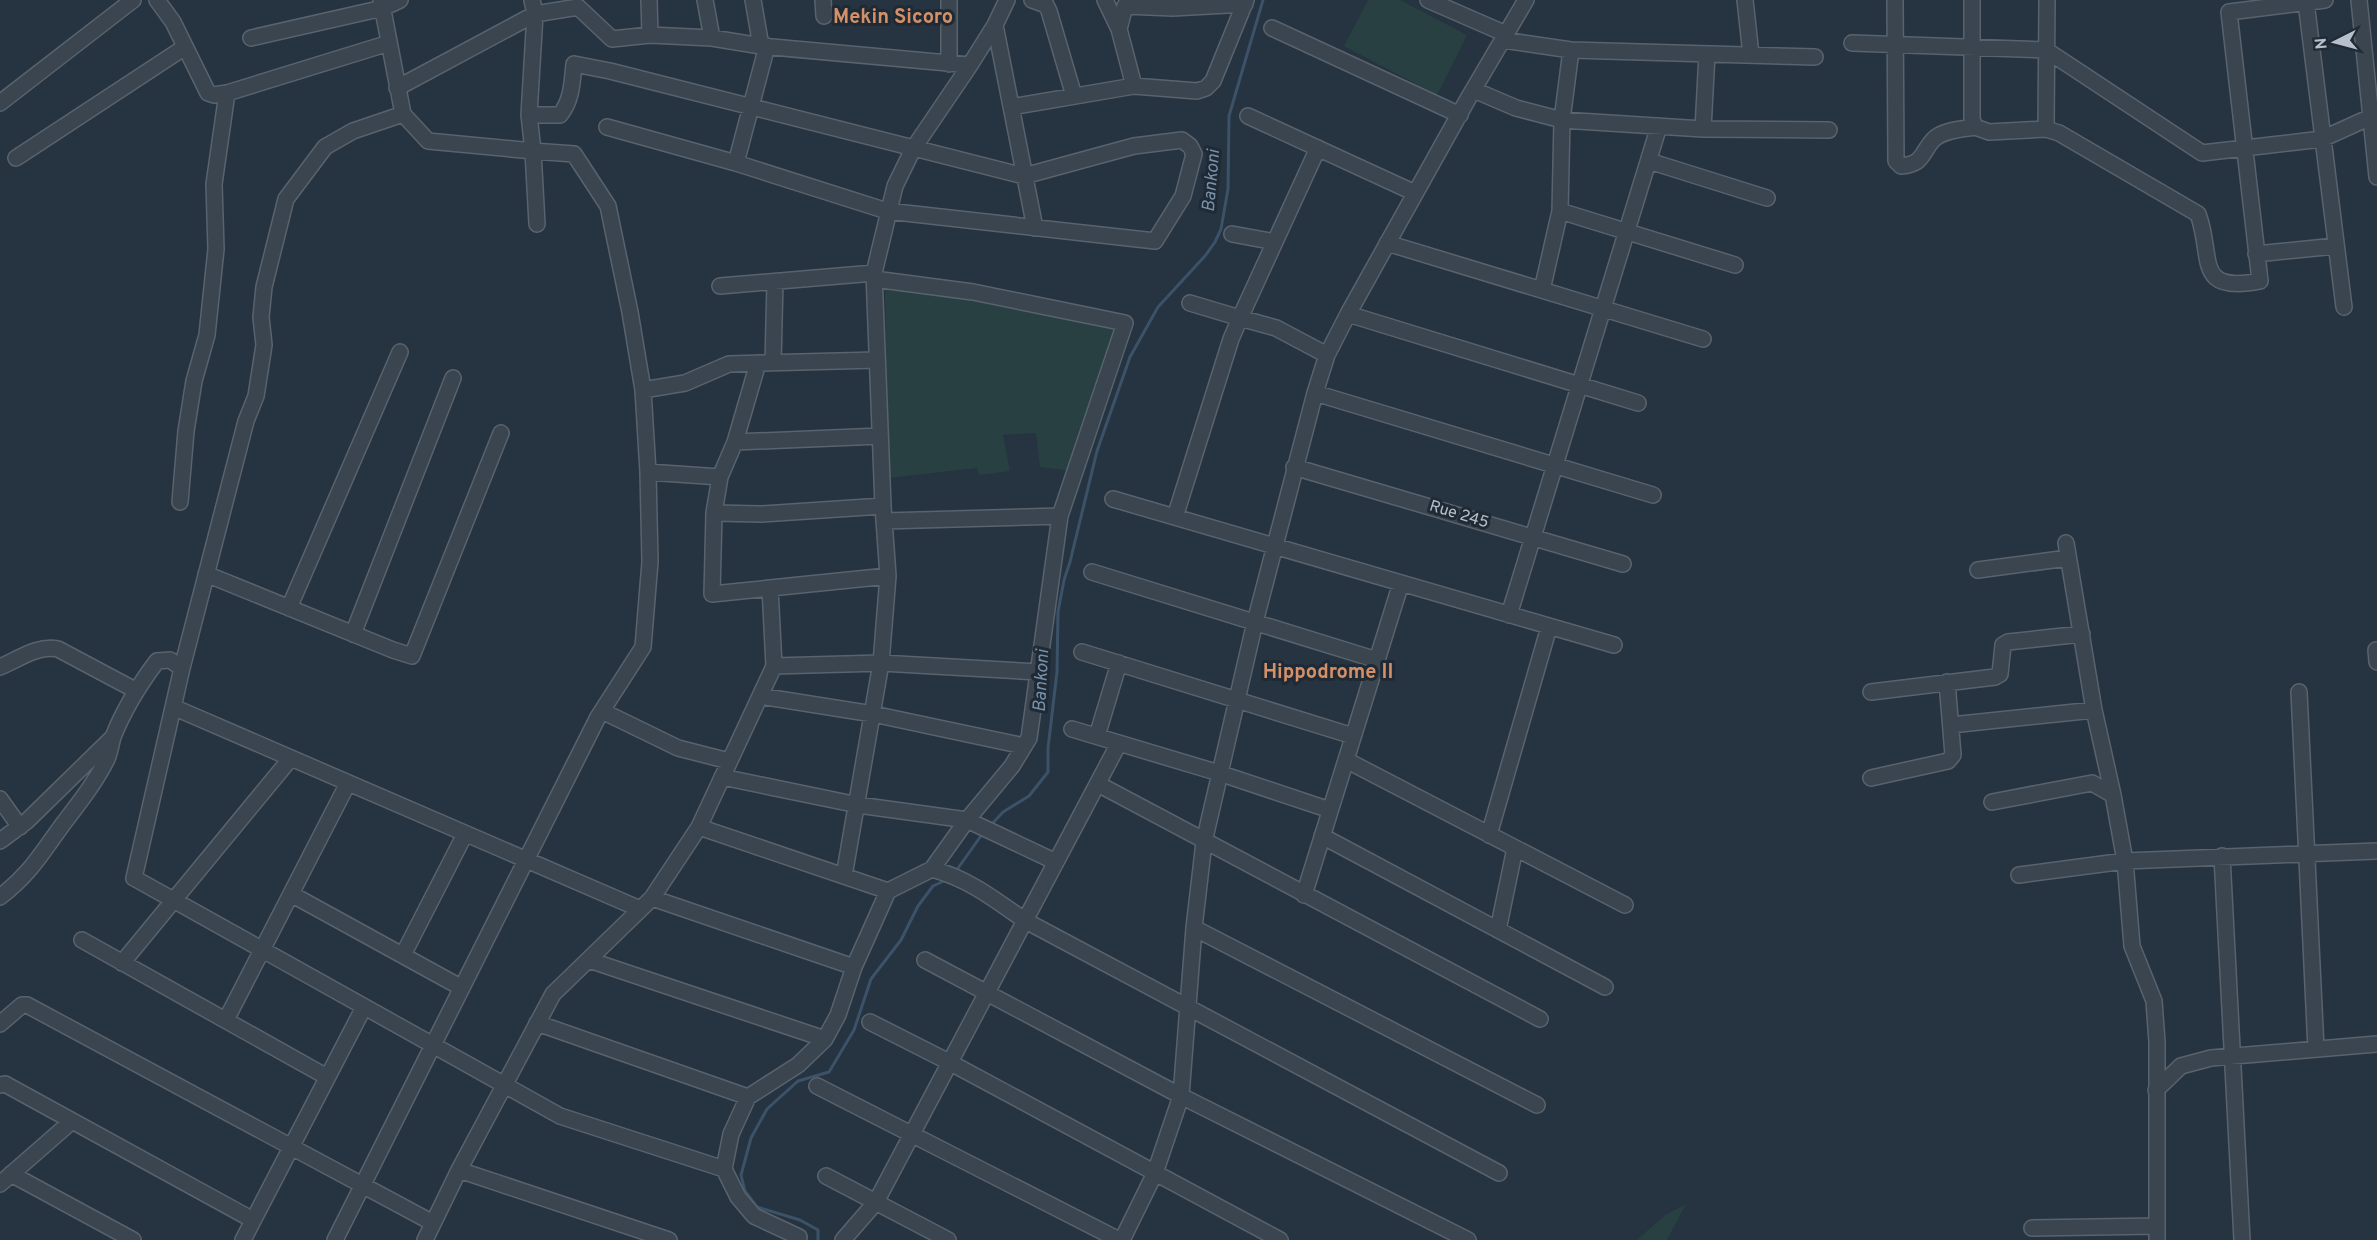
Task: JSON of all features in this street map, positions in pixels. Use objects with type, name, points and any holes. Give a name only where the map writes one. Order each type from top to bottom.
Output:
[{"type":"street","points":[[0,103],[133,0]]},
{"type":"street","points":[[157,0],[173,22],[208,93],[214,95],[389,43]]},
{"type":"street","points":[[250,38],[400,0]]},
{"type":"street","points":[[649,0],[650,35]]},
{"type":"street","points":[[705,0],[712,38]]},
{"type":"street","points":[[736,163],[752,107],[764,46],[753,0]]},
{"type":"street","points":[[823,0],[824,16]]},
{"type":"street","points":[[949,0],[949,64]]},
{"type":"street","points":[[844,876],[881,663],[888,576],[879,436],[874,276],[887,211],[895,186],[913,148],[970,65],[995,25],[1007,0]]},
{"type":"street","points":[[1032,0],[1046,6],[1049,11],[1074,96]]},
{"type":"street","points":[[1105,0],[1119,29],[1134,86]]},
{"type":"street","points":[[1428,0],[1504,37],[1571,50],[1815,57]]},
{"type":"street","points":[[817,1086],[1121,1240],[1155,1173],[1181,1096],[1194,928],[1204,842],[1294,466],[1327,355],[1415,193],[1526,0]]},
{"type":"street","points":[[1745,0],[1751,55]]},
{"type":"street","points":[[1895,0],[1896,161],[1901,166],[1923,157],[1934,138],[1954,130],[1975,127],[1989,132],[2046,129],[2059,133],[2198,214],[2208,264],[2217,280],[2227,284],[2260,281],[2229,12],[2325,0]]},
{"type":"street","points":[[1972,0],[1972,119],[1975,127]]},
{"type":"street","points":[[2046,129],[2047,0]]},
{"type":"street","points":[[2359,0],[2374,116],[2377,177]]},
{"type":"street","points":[[1011,107],[1134,86],[1197,91],[1206,88],[1213,81],[1245,2],[1126,3],[1119,29]]},
{"type":"street","points":[[2306,2],[2344,307]]},
{"type":"street","points":[[335,1240],[602,711],[643,647],[650,562],[643,390],[630,312],[608,206],[574,154],[428,141],[403,114],[382,4]]},
{"type":"street","points":[[534,7],[529,115],[537,224]]},
{"type":"street","points":[[397,88],[534,7],[578,7],[612,39],[650,35],[712,38],[764,46],[970,65]]},
{"type":"street","points":[[995,25],[1035,228]]},
{"type":"street","points":[[1272,28],[1460,115]]},
{"type":"street","points":[[1852,43],[2046,50],[2202,153],[2322,139],[2374,116]]},
{"type":"street","points":[[16,158],[185,48]]},
{"type":"street","points":[[1542,290],[1560,211],[1562,120],[1571,50]]},
{"type":"street","points":[[1704,129],[1707,54]]},
{"type":"street","points":[[529,115],[560,115],[571,96],[574,64],[610,71],[1024,176],[1134,146],[1182,140],[1190,146],[1194,154],[1183,196],[1155,241],[887,211],[736,163],[607,126]]},
{"type":"street","points":[[1474,90],[1516,108],[1562,120],[1704,129],[1829,130]]},
{"type":"street","points":[[180,502],[192,391],[207,335],[216,249],[214,184],[227,93]]},
{"type":"street","points":[[403,114],[353,131],[325,147],[286,199],[264,287],[261,317],[264,345],[256,396],[246,421],[182,668],[134,878],[560,1116],[724,1169]]},
{"type":"street","points":[[1248,116],[1415,193]]},
{"type":"street","points":[[1509,615],[1659,126]]},
{"type":"street","points":[[1175,517],[1231,339],[1318,148]]},
{"type":"street","points":[[1649,160],[1767,198]]},
{"type":"street","points":[[1560,211],[1735,265]]},
{"type":"street","points":[[1232,234],[1275,242]]},
{"type":"street","points":[[1387,243],[1703,339]]},
{"type":"street","points":[[2256,254],[2336,246]]},
{"type":"street","points":[[720,286],[874,276],[974,292],[1125,323],[1060,516],[1029,738],[1012,766],[967,820],[932,869],[888,891],[854,967],[838,1015],[825,1039],[798,1065],[748,1097],[731,1134],[724,1169],[738,1197],[754,1215],[800,1237]]},
{"type":"street","points":[[775,282],[766,363],[720,477],[714,513],[712,594],[888,576]]},
{"type":"street","points":[[1190,303],[1276,328],[1327,355]]},
{"type":"street","points":[[1348,314],[1638,403]]},
{"type":"street","points":[[289,608],[400,352]]},
{"type":"street","points":[[643,390],[685,383],[729,364],[877,360]]},
{"type":"street","points":[[353,634],[453,378]]},
{"type":"street","points":[[1315,393],[1653,495]]},
{"type":"street","points":[[206,574],[412,656],[501,433]]},
{"type":"street","points":[[735,442],[879,436]]},
{"type":"street","name":"Rue 245","points":[[1294,466],[1623,564]]},
{"type":"street","points":[[648,472],[720,477]]},
{"type":"street","points":[[1113,499],[1614,645]]},
{"type":"street","points":[[714,513],[1060,516]]},
{"type":"street","points":[[1978,570],[2067,551],[2094,710],[2125,861],[2132,946],[2154,1001],[2157,1042],[2156,1233],[2032,1228]]},
{"type":"street","points":[[1092,572],[1377,660]]},
{"type":"street","points":[[1304,895],[1401,583]]},
{"type":"street","points":[[425,1240],[459,1170],[553,994],[652,898],[699,827],[774,666],[770,588]]},
{"type":"street","points":[[1489,835],[1549,627]]},
{"type":"street","points":[[1871,692],[1995,677],[2000,674],[2003,645],[2008,642],[2082,634]]},
{"type":"street","points":[[0,667],[36,650],[58,649],[135,690]]},
{"type":"street","points":[[2376,650],[2377,662]]},
{"type":"street","points":[[1082,652],[1353,736]]},
{"type":"street","points":[[0,897],[19,882],[41,858],[62,825],[87,794],[108,757],[114,737],[135,690],[158,661],[170,660],[182,668]]},
{"type":"street","points":[[774,666],[881,663],[1038,672]]},
{"type":"street","points":[[1097,736],[1119,663]]},
{"type":"street","points":[[1871,778],[1948,761],[1953,755],[1947,682]]},
{"type":"street","points":[[2300,692],[2316,1049]]},
{"type":"street","points":[[760,696],[873,714],[1024,746]]},
{"type":"street","points":[[173,707],[640,909]]},
{"type":"street","points":[[1951,725],[2094,710]]},
{"type":"street","points":[[602,711],[678,748],[729,761]]},
{"type":"street","points":[[1072,729],[1219,773],[1330,810]]},
{"type":"street","points":[[0,841],[20,827],[114,737]]},
{"type":"street","points":[[843,1240],[876,1202],[1119,743]]},
{"type":"street","points":[[122,963],[291,758]]},
{"type":"street","points":[[1346,760],[1625,905]]},
{"type":"street","points":[[722,777],[858,805],[967,820],[1056,862]]},
{"type":"street","points":[[226,1020],[348,783]]},
{"type":"street","points":[[1992,802],[2092,783],[2113,795]]},
{"type":"street","points":[[1098,784],[1540,1019]]},
{"type":"street","points":[[0,799],[20,827]]},
{"type":"street","points":[[699,827],[888,891]]},
{"type":"street","points":[[403,955],[465,834]]},
{"type":"street","points":[[1322,836],[1605,987]]},
{"type":"street","points":[[1498,930],[1515,848]]},
{"type":"street","points":[[2019,875],[2125,861],[2377,850]]},
{"type":"street","points":[[2222,856],[2242,1240]]},
{"type":"street","points":[[932,869],[954,875],[970,883],[1024,920],[1499,1173]]},
{"type":"street","points":[[291,894],[462,988]]},
{"type":"street","points":[[652,898],[854,967]]},
{"type":"street","points":[[1194,928],[1537,1105]]},
{"type":"street","points":[[82,940],[327,1077]]},
{"type":"street","points":[[588,960],[825,1039]]},
{"type":"street","points":[[924,960],[1181,1096],[1468,1240]]},
{"type":"street","points":[[0,1024],[22,1005],[27,1005],[434,1223]]},
{"type":"street","points":[[243,1240],[364,1007]]},
{"type":"street","points":[[870,1022],[1280,1240]]},
{"type":"street","points":[[537,1023],[748,1097]]},
{"type":"street","points":[[2156,1090],[2181,1065],[2211,1058],[2377,1044]]},
{"type":"street","points":[[0,1085],[5,1084],[253,1220]]},
{"type":"street","points":[[72,1121],[5,1179],[124,1238]]},
{"type":"street","points":[[459,1170],[669,1240]]},
{"type":"street","points":[[826,1176],[948,1240]]},
{"type":"green space","points":[[1368,0],[1400,0],[1467,35],[1437,95],[1344,46]]},
{"type":"green space","points":[[885,289],[971,296],[999,306],[1114,328],[1072,471],[1040,467],[1036,433],[1003,435],[1010,471],[979,475],[977,468],[888,478]]},
{"type":"green space","points":[[1686,1204],[1667,1240],[1637,1240],[1665,1215]]},
{"type":"waterway","name":"Bankoni","points":[[990,826],[1003,812],[1029,796],[1048,772],[1048,748],[1057,672],[1058,612],[1097,451],[1130,357],[1158,307],[1205,256],[1221,229],[1228,189],[1229,116],[1263,0]]},
{"type":"waterway","name":"Bankoni","points":[[956,871],[983,833]]},
{"type":"waterway","name":"Bankoni","points":[[818,1240],[818,1230],[800,1220],[757,1207],[745,1191],[741,1175],[751,1138],[767,1109],[798,1081],[829,1072],[854,1030],[871,979],[901,940],[918,906],[933,886],[946,880]]},
{"type":"district","name":"Mekin Sicoro","points":[[893,18]]},
{"type":"district","name":"Hippodrome II","points":[[1328,673]]}]
